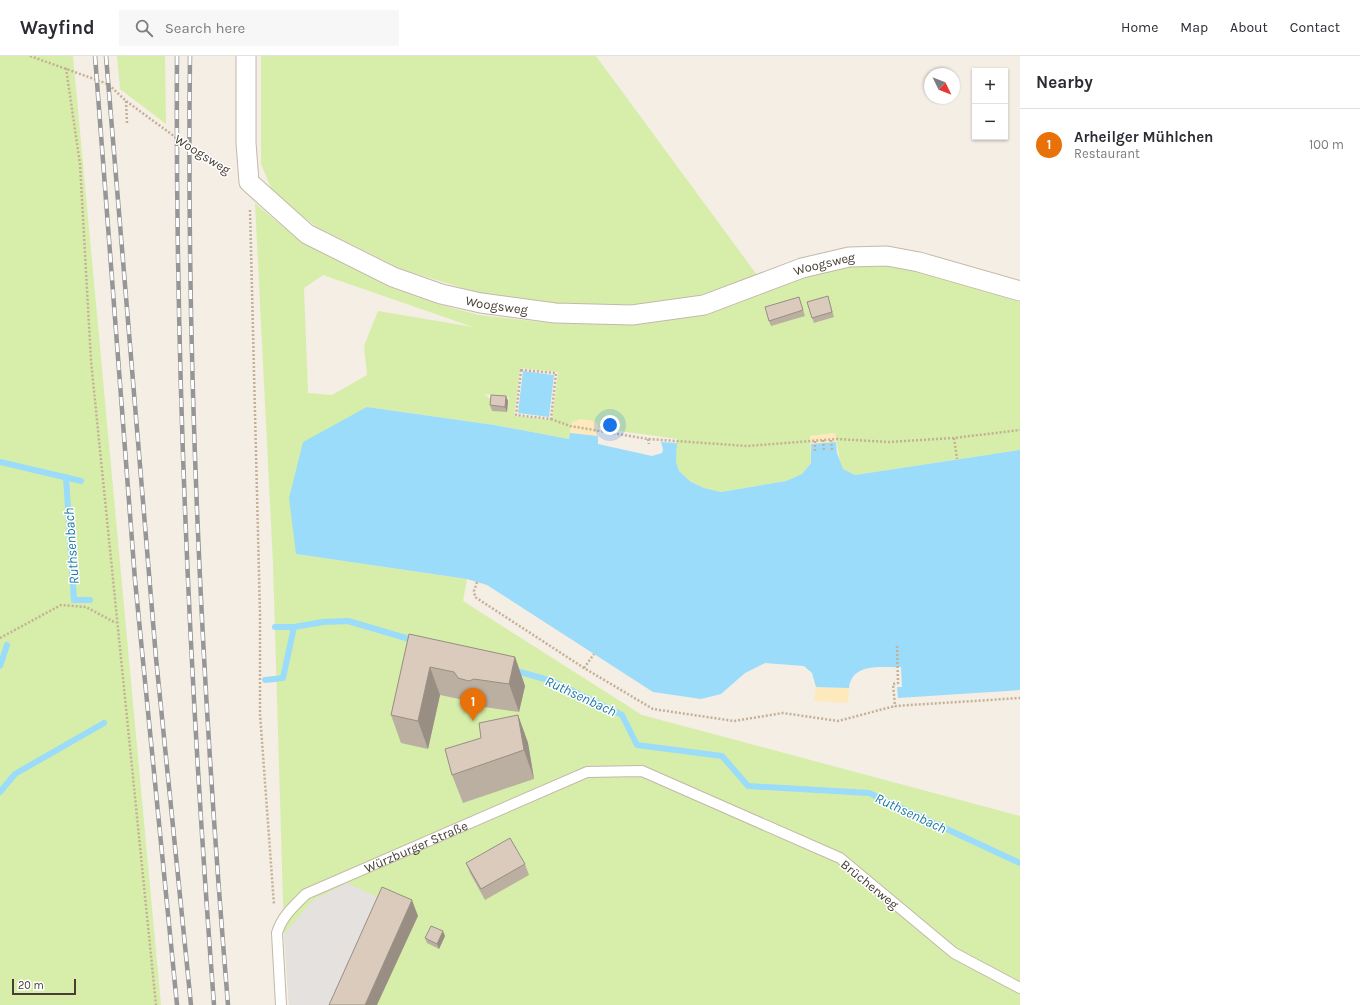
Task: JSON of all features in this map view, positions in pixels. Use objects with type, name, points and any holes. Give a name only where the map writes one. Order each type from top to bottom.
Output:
[{"type":"street","points":[[246,56],[246,143],[249,182]]},
{"type":"street","name":"Woogsweg","points":[[249,182],[307,234],[393,277],[441,294],[489,304],[555,313],[632,315],[704,304],[802,268],[849,257],[887,256],[912,261],[1020,292]]},
{"type":"lane","name":"Würzburger Straße","points":[[281,1005],[277,933],[280,923],[288,911],[306,894],[587,772],[642,771]]},
{"type":"lane","name":"Brücherweg","points":[[642,771],[840,858],[954,953],[1020,988]]},
{"type":"path","name":"Woogsweg","points":[[30,56],[108,84],[126,100],[189,147],[249,182]]},
{"type":"path","points":[[66,68],[80,164],[91,361],[116,623],[156,1005]]},
{"type":"path","points":[[126,100],[127,123]]},
{"type":"path","points":[[249,182],[260,615],[260,714],[277,933]]},
{"type":"path","points":[[551,419],[556,373],[521,370],[516,415],[551,419],[570,426],[634,435],[648,439],[747,446],[823,440],[889,442],[954,438],[1020,430]]},
{"type":"path","points":[[954,438],[957,459]]},
{"type":"path","points":[[648,439],[649,444]]},
{"type":"path","points":[[823,440],[824,451]]},
{"type":"path","points":[[831,440],[832,450]]},
{"type":"path","points":[[668,446],[669,441]]},
{"type":"path","points":[[815,441],[816,452]]},
{"type":"path","points":[[477,582],[475,597],[584,668],[653,709],[734,721],[783,713],[838,721],[894,706],[1020,698]]},
{"type":"path","points":[[0,638],[61,605],[86,607],[116,623]]},
{"type":"path","points":[[894,706],[893,684],[898,683],[897,646]]},
{"type":"path","points":[[584,668],[594,654]]},
{"type":"green space","points":[[0,56],[73,56],[161,1005],[0,1005]]},
{"type":"green space","points":[[117,56],[165,56],[166,124],[120,89]]},
{"type":"green space","points":[[261,56],[596,56],[757,275],[701,296],[670,303],[673,320],[718,309],[784,284],[828,270],[851,266],[871,265],[914,270],[958,282],[1020,302],[1020,450],[855,475],[843,469],[835,433],[810,436],[811,463],[802,474],[786,481],[721,492],[704,488],[691,482],[679,471],[676,462],[677,439],[598,428],[598,424],[571,425],[569,439],[494,425],[367,407],[296,554],[467,579],[463,601],[642,715],[1020,816],[1020,1005],[289,1005],[284,934],[273,564],[255,203],[300,241],[389,287],[437,304],[479,315],[550,323],[553,304],[482,294],[401,269],[319,228],[286,205],[271,188],[261,164]],"holes":[[[323,275],[473,327],[378,311],[364,346],[367,375],[332,395],[308,393],[304,288]],[[520,368],[558,372],[552,420],[514,416]],[[484,394],[509,397],[507,412]]]},
{"type":"sand","points":[[580,419],[594,421],[598,424],[598,436],[570,433],[572,422]]},
{"type":"sand","points":[[835,433],[836,442],[811,444],[810,436]]},
{"type":"sand","points":[[816,687],[849,688],[848,703],[814,701]]},
{"type":"shaded area","points":[[347,883],[388,902],[341,1005],[289,1005],[284,934],[313,900]]},
{"type":"water","points":[[523,371],[554,375],[549,417],[518,413]]},
{"type":"water","points":[[367,407],[494,425],[569,439],[570,433],[598,436],[598,444],[652,456],[662,453],[663,449],[661,442],[677,443],[676,462],[679,471],[691,482],[704,488],[721,492],[786,481],[802,474],[811,463],[811,444],[836,442],[837,453],[843,469],[855,475],[1020,450],[1020,690],[898,698],[897,687],[902,687],[901,667],[877,667],[862,670],[851,680],[849,688],[816,687],[812,673],[804,666],[765,663],[745,673],[721,694],[701,699],[653,692],[487,585],[467,579],[296,554],[289,498],[303,442]]},
{"type":"building","points":[[828,296],[832,312],[812,318],[807,302]]},
{"type":"building","points":[[799,297],[803,310],[769,321],[765,307]]},
{"type":"building","points":[[491,395],[506,396],[505,407],[490,405]]},
{"type":"building","points":[[409,634],[515,657],[509,684],[474,679],[469,681],[458,678],[454,672],[430,667],[418,721],[391,715]]},
{"type":"building","points":[[518,715],[524,750],[452,775],[445,749],[481,738],[479,723]]},
{"type":"building","points":[[510,838],[525,864],[481,889],[466,863]]},
{"type":"building","points":[[382,887],[412,900],[365,1005],[329,1005]]},
{"type":"building","points":[[431,926],[443,931],[437,944],[425,938]]},
{"type":"waterway","name":"Ruthsenbach","points":[[0,462],[81,481]]},
{"type":"waterway","name":"Ruthsenbach","points":[[66,477],[74,600],[90,600]]},
{"type":"waterway","name":"Ruthsenbach","points":[[275,627],[294,627],[323,622],[348,621],[416,641]]},
{"type":"waterway","name":"Ruthsenbach","points":[[265,680],[283,678],[294,627]]},
{"type":"waterway","name":"Ruthsenbach","points":[[0,666],[7,645]]},
{"type":"waterway","name":"Ruthsenbach","points":[[513,670],[552,681],[622,715],[637,745],[722,756],[748,786],[869,793],[1020,863]]},
{"type":"waterway","points":[[0,792],[15,774],[104,723]]},
{"type":"railway","points":[[95,56],[135,580],[177,1005]]},
{"type":"railway","points":[[106,56],[156,658],[191,1005]]},
{"type":"railway","points":[[177,56],[179,294],[186,531],[198,768],[214,1005]]},
{"type":"railway","points":[[190,56],[189,175],[193,413],[203,650],[228,1005]]},
{"type":"place","name":"Arheilger Mühlchen","points":[[473,721]]}]
